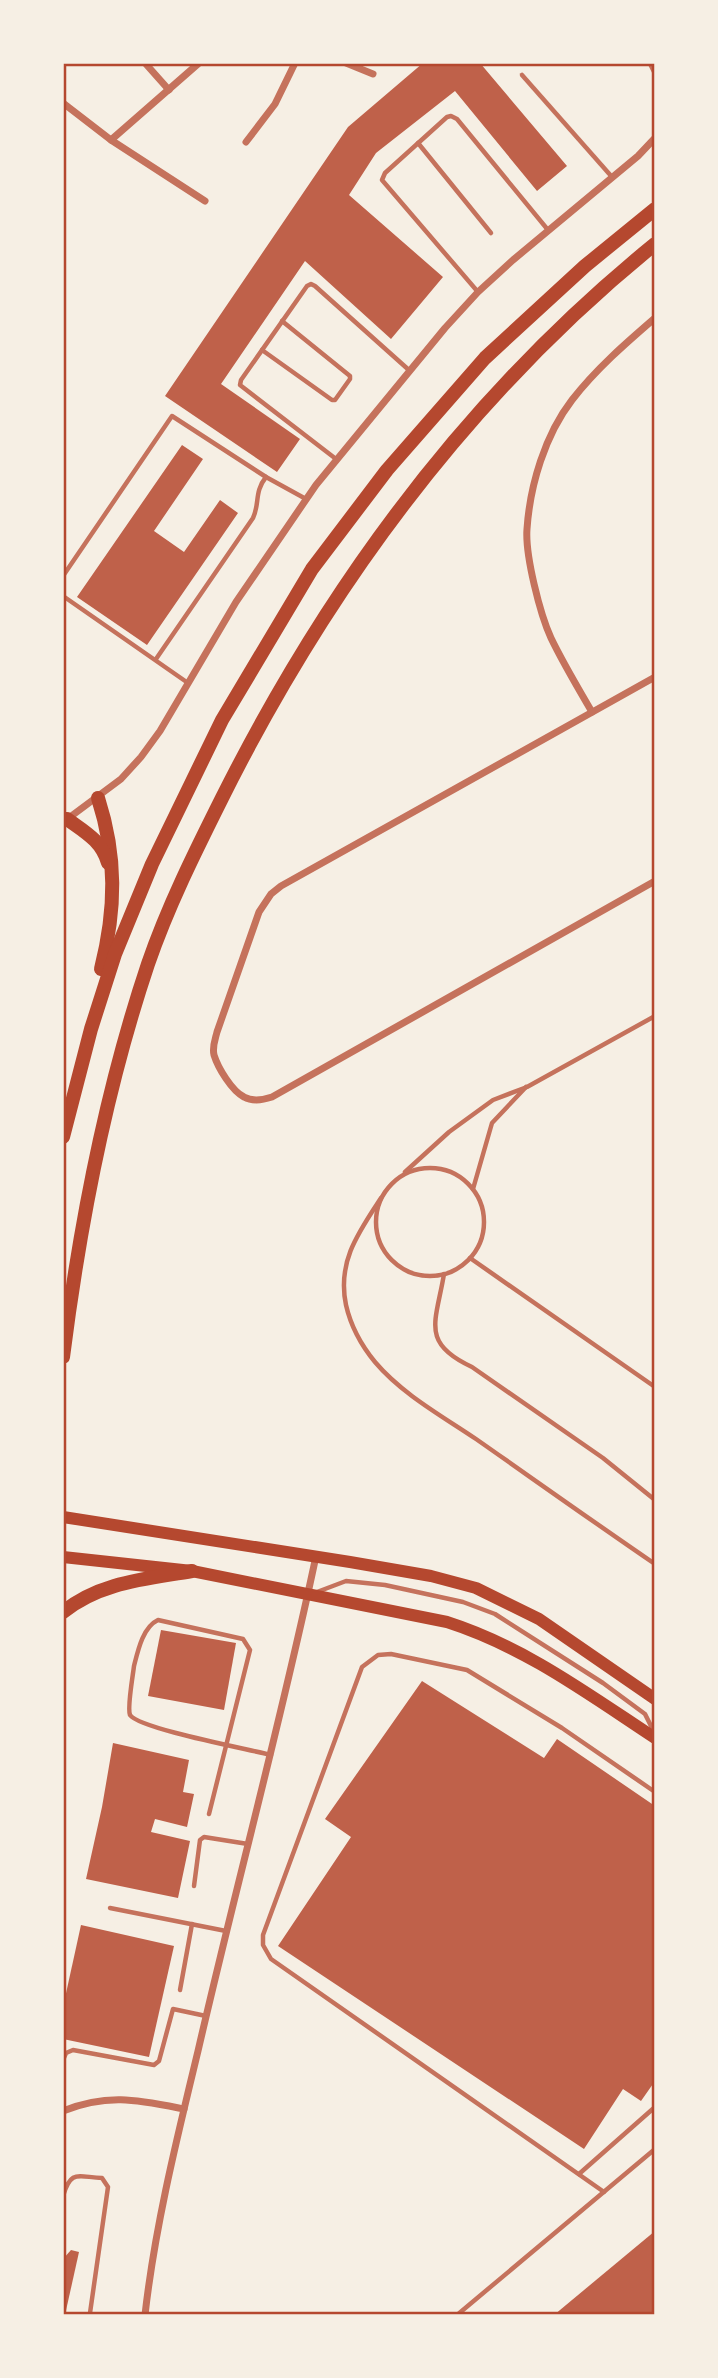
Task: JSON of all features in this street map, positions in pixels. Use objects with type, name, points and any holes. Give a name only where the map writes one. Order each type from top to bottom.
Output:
[{"type":"main road","points":[[63,1137],[91,1029],[115,954],[152,864],[222,720],[312,569],[387,470],[485,358],[585,266],[655,209]]},
{"type":"main road","points":[[63,1357],[72,1285],[102,1125],[149,962],[175,895],[251,740],[341,591],[410,494],[452,442],[515,372],[615,276],[655,244]]},
{"type":"main road","points":[[91,1029],[96,991],[109,937],[112,882],[111,846],[98,798]]},
{"type":"main road","points":[[65,821],[99,844],[105,854],[112,882]]},
{"type":"main road","points":[[63,1315],[72,1285]]},
{"type":"main road","points":[[63,1517],[316,1556],[431,1576],[476,1588],[540,1619],[655,1699]]},
{"type":"main road","points":[[63,1557],[192,1571],[447,1622],[474,1631],[551,1669],[655,1736]]},
{"type":"main road","points":[[63,1612],[85,1596],[104,1588],[192,1571]]},
{"type":"street","points":[[145,63],[169,90]]},
{"type":"street","points":[[181,63],[188,72]]},
{"type":"street","points":[[111,140],[199,63]]},
{"type":"street","points":[[246,142],[275,104],[295,63]]},
{"type":"street","points":[[346,63],[373,74]]},
{"type":"street","points":[[651,63],[655,71]]},
{"type":"street","points":[[63,103],[111,140],[205,201]]},
{"type":"street","points":[[65,821],[121,779],[141,757],[160,731],[236,602],[306,499],[336,459],[478,292],[655,138]]},
{"type":"street","points":[[592,712],[550,636],[533,580],[526,531],[533,491],[548,442],[571,401],[612,354],[655,318]]},
{"type":"street","points":[[655,677],[271,894],[259,912],[214,1044],[214,1054],[231,1085],[242,1097],[254,1100],[272,1097],[655,881]]},
{"type":"street","points":[[145,2315],[150,2264],[184,2109],[271,1755],[316,1556]]},
{"type":"street","points":[[63,2111],[85,2102],[113,2098],[184,2109]]},
{"type":"lane","points":[[522,75],[612,177]]},
{"type":"lane","points":[[478,292],[383,183],[382,177],[385,173],[447,117],[457,119],[548,230]]},
{"type":"lane","points":[[418,143],[491,233]]},
{"type":"lane","points":[[336,459],[241,386],[241,380],[307,286],[311,284],[410,371]]},
{"type":"lane","points":[[262,349],[332,400],[335,400],[351,379],[282,321]]},
{"type":"lane","points":[[63,576],[170,417],[175,417],[266,477],[306,499]]},
{"type":"lane","points":[[156,659],[253,518],[257,510],[257,489],[266,477]]},
{"type":"lane","points":[[63,596],[189,683]]},
{"type":"lane","points":[[655,1016],[527,1087],[512,1091],[478,1110],[449,1132],[390,1185],[345,1262],[346,1303],[351,1323],[368,1352],[392,1379],[655,1564]]},
{"type":"lane","points":[[473,1188],[492,1124],[527,1087]]},
{"type":"lane","points":[[381,1198],[376,1215],[376,1233],[382,1250],[394,1263],[409,1273],[426,1276],[444,1274],[470,1258],[483,1234],[484,1218],[473,1188],[447,1170],[415,1170],[401,1176]]},
{"type":"lane","points":[[470,1258],[655,1387]]},
{"type":"lane","points":[[444,1274],[435,1327],[443,1350],[454,1359],[472,1367],[603,1458],[655,1500]]},
{"type":"lane","points":[[308,1595],[346,1581],[359,1582],[463,1602],[495,1614],[645,1714],[655,1736]]},
{"type":"lane","points":[[209,1814],[227,1745],[249,1646],[243,1639],[158,1620],[152,1623],[145,1631],[135,1665],[130,1714],[144,1724],[227,1745],[271,1755]]},
{"type":"lane","points":[[604,2192],[271,1959],[262,1945],[263,1935],[362,1667],[378,1655],[391,1654],[467,1670],[562,1728],[655,1792]]},
{"type":"lane","points":[[194,1886],[200,1840],[204,1837],[248,1844]]},
{"type":"lane","points":[[110,1908],[227,1931]]},
{"type":"lane","points":[[180,1990],[192,1924]]},
{"type":"lane","points":[[63,2060],[66,2053],[73,2050],[155,2065],[159,2061],[173,2009],[206,2016]]},
{"type":"lane","points":[[579,2174],[655,2107]]},
{"type":"lane","points":[[457,2315],[655,2149]]},
{"type":"lane","points":[[63,2196],[67,2181],[74,2177],[102,2178],[108,2187],[90,2313]]},
{"type":"building","points":[[423,63],[480,63],[567,166],[537,191],[455,91],[376,153],[349,195],[443,277],[391,339],[305,261],[221,384],[300,439],[277,472],[165,396],[348,127]]},
{"type":"building","points":[[182,445],[203,459],[154,531],[184,552],[220,500],[238,513],[147,645],[77,597]]},
{"type":"building","points":[[161,1630],[236,1643],[224,1710],[148,1696]]},
{"type":"building","points":[[422,1681],[544,1758],[557,1739],[655,1806],[655,2081],[641,2101],[623,2089],[584,2149],[278,1946],[351,1837],[325,1819]]},
{"type":"building","points":[[113,1743],[189,1760],[183,1792],[194,1794],[187,1827],[155,1819],[151,1832],[190,1841],[178,1898],[86,1879]]},
{"type":"building","points":[[81,1925],[174,1946],[149,2057],[63,2039],[63,2007]]},
{"type":"building","points":[[655,2231],[655,2315],[554,2315]]},
{"type":"building","points":[[71,2250],[79,2252],[63,2315],[63,2259]]}]
